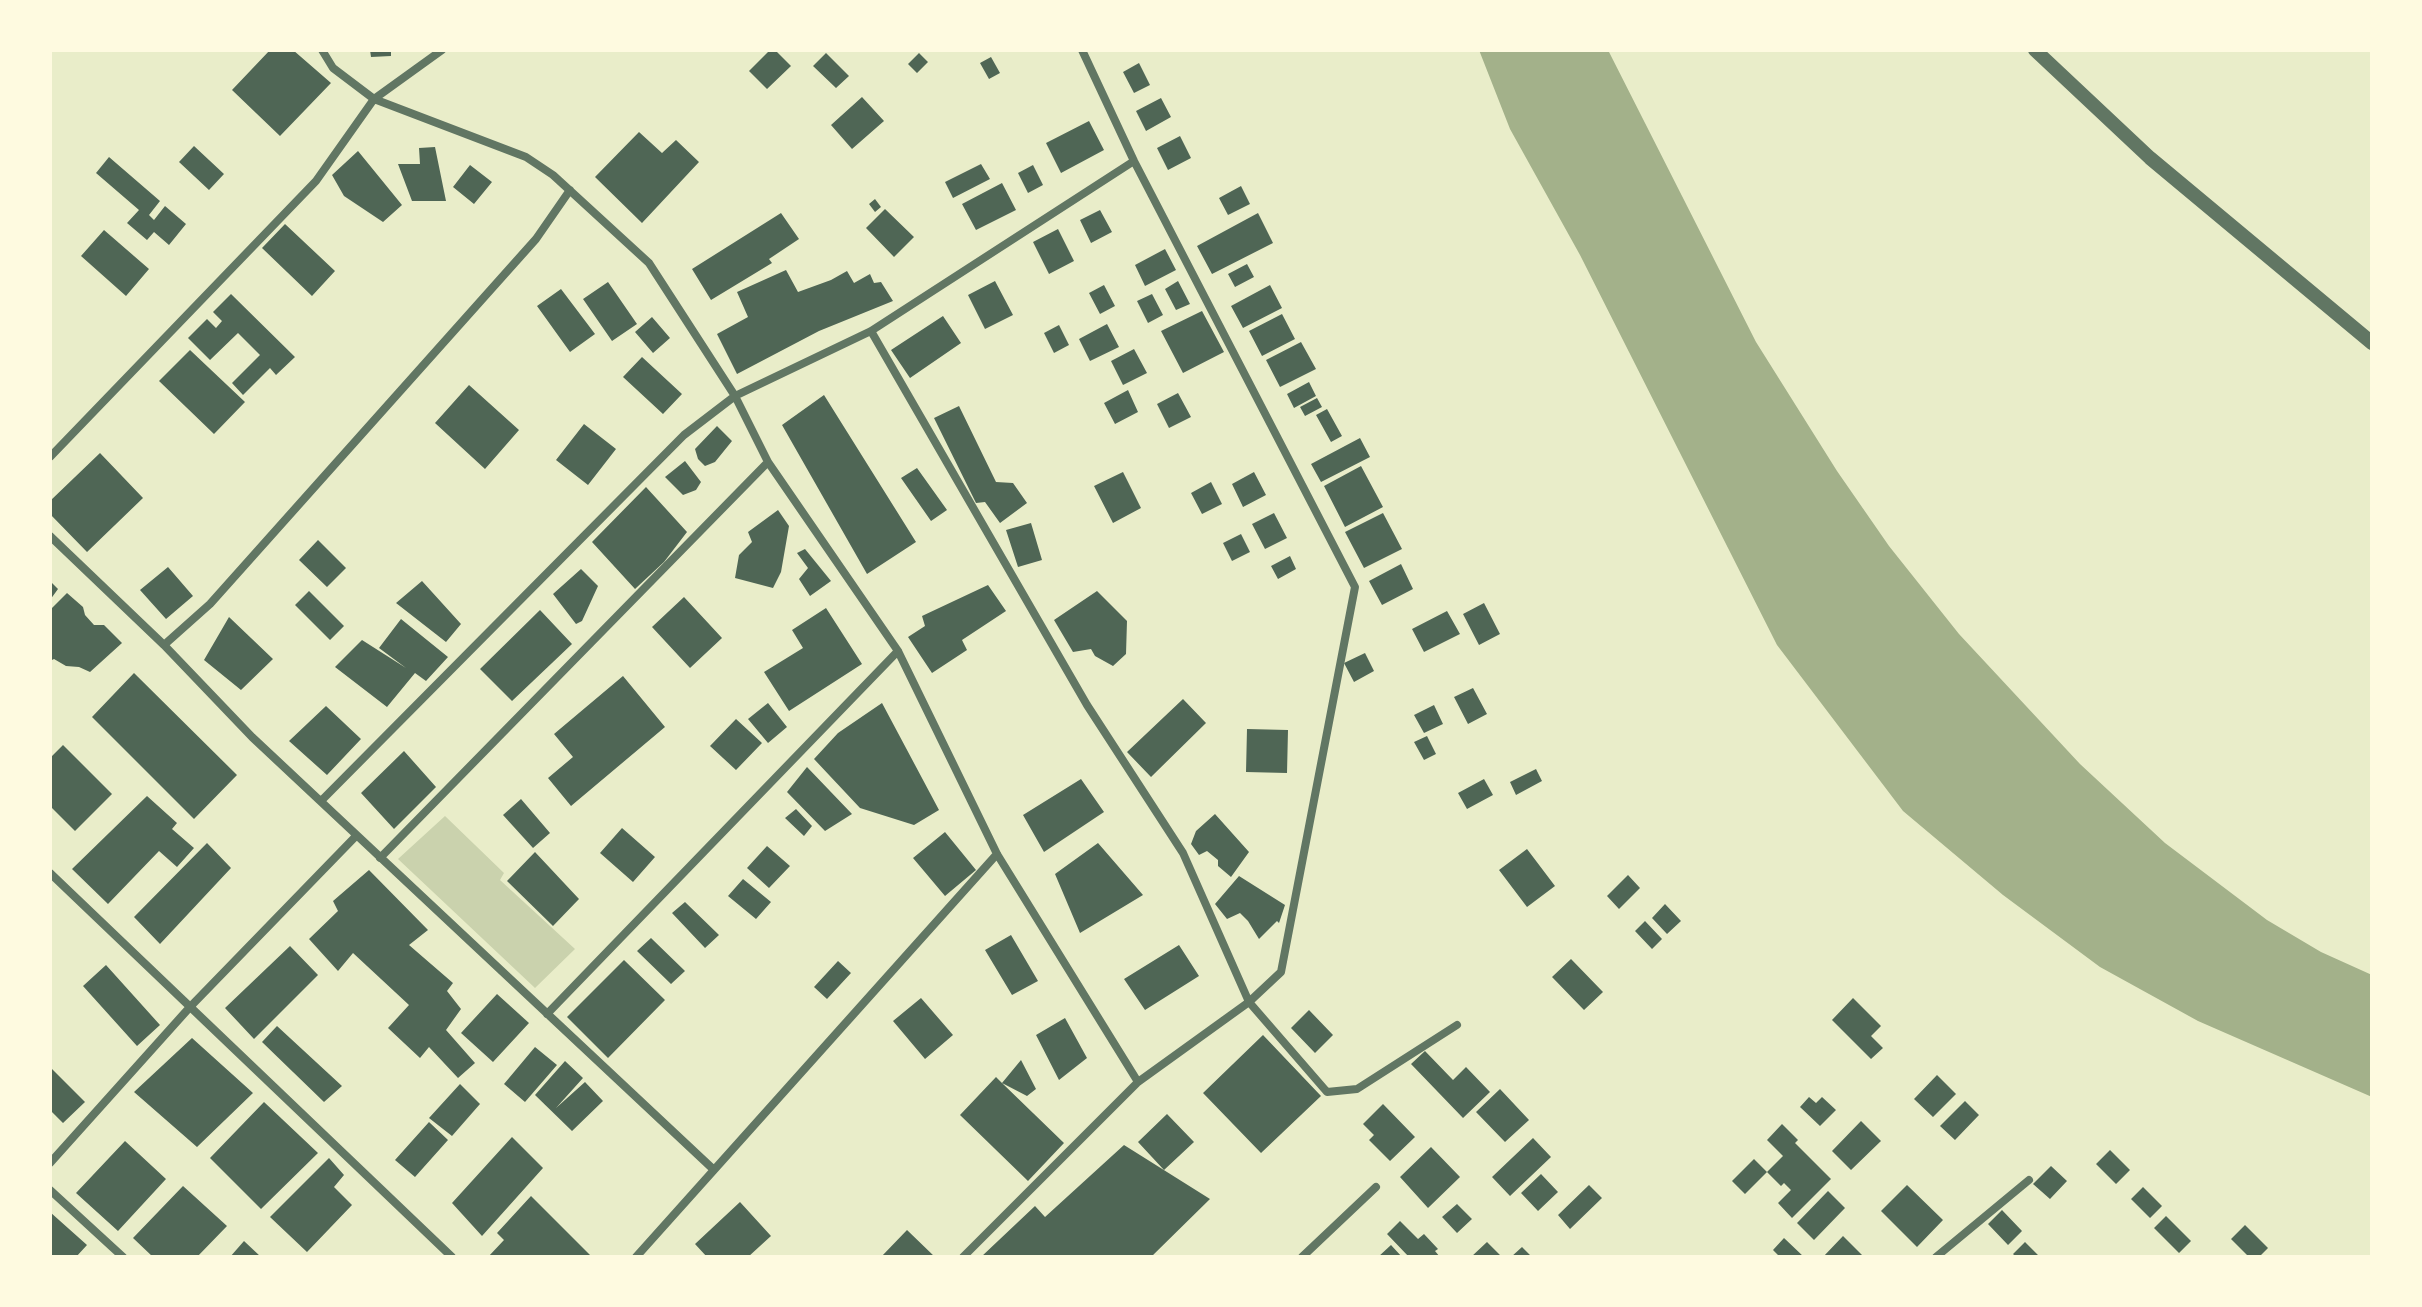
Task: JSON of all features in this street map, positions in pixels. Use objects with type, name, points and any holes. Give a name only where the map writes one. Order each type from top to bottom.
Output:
[{"type":"street","points":[[322,50],[333,68],[374,99],[526,157],[553,175],[649,263],[735,396],[768,462],[898,651],[997,854],[1138,1082]]},
{"type":"street","points":[[50,457],[316,181],[374,99],[442,50]]},
{"type":"street","points":[[963,1257],[1138,1082],[1249,1002],[1281,972],[1355,587],[1134,161],[1082,50]]},
{"type":"street","points":[[2035,50],[2150,158],[2372,343]]},
{"type":"street","points":[[321,801],[684,435],[735,396],[871,331],[1134,161]]},
{"type":"street","points":[[164,645],[210,604],[536,239],[570,190]]},
{"type":"street","points":[[871,331],[1087,705],[1183,853],[1249,1002],[1327,1092],[1357,1089],[1457,1025]]},
{"type":"street","points":[[380,858],[768,462]]},
{"type":"street","points":[[50,536],[164,645],[252,737],[713,1169]]},
{"type":"street","points":[[547,1014],[898,651]]},
{"type":"street","points":[[50,1163],[190,1007],[356,836]]},
{"type":"street","points":[[636,1257],[997,854]]},
{"type":"street","points":[[50,873],[452,1257]]},
{"type":"street","points":[[1936,1257],[2029,1180]]},
{"type":"street","points":[[1302,1257],[1376,1187]]},
{"type":"street","points":[[50,1190],[123,1257]]},
{"type":"shaded area","points":[[1479,50],[1608,50],[1756,342],[1837,471],[1889,546],[1959,634],[2080,764],[2165,843],[2267,920],[2321,952],[2372,975],[2372,1097],[2198,1021],[2100,967],[2003,895],[1903,811],[1777,645],[1580,255],[1510,129]]},
{"type":"shaded area","points":[[445,816],[504,873],[500,880],[575,949],[535,988],[398,859]]},
{"type":"building","points":[[270,50],[293,50],[331,83],[280,136],[232,90]]},
{"type":"building","points":[[370,50],[391,50],[391,56],[371,57]]},
{"type":"building","points":[[770,50],[775,50],[791,66],[767,89],[749,71]]},
{"type":"building","points":[[826,53],[849,76],[836,88],[813,66]]},
{"type":"building","points":[[919,53],[928,62],[917,73],[908,64]]},
{"type":"building","points":[[991,57],[1000,73],[989,79],[980,63]]},
{"type":"building","points":[[1139,63],[1150,85],[1134,93],[1123,72]]},
{"type":"building","points":[[862,97],[884,121],[852,149],[831,125]]},
{"type":"building","points":[[1161,98],[1171,117],[1146,131],[1136,111]]},
{"type":"building","points":[[1089,121],[1104,150],[1061,173],[1046,143]]},
{"type":"building","points":[[639,132],[662,153],[676,140],[699,162],[642,223],[595,177]]},
{"type":"building","points":[[1180,136],[1191,158],[1168,170],[1157,148]]},
{"type":"building","points":[[194,146],[224,174],[209,190],[179,162]]},
{"type":"building","points":[[435,147],[446,201],[412,201],[398,164],[420,164],[419,148]]},
{"type":"building","points":[[358,151],[402,205],[383,222],[344,196],[332,175]]},
{"type":"building","points":[[109,157],[160,201],[149,215],[154,220],[165,206],[186,224],[169,245],[154,232],[147,240],[127,223],[139,210],[96,173]]},
{"type":"building","points":[[981,164],[990,179],[953,198],[945,182]]},
{"type":"building","points":[[470,165],[492,182],[474,204],[453,187]]},
{"type":"building","points":[[1033,165],[1043,185],[1028,193],[1018,173]]},
{"type":"building","points":[[1002,183],[1016,210],[976,230],[962,204]]},
{"type":"building","points":[[1241,186],[1250,204],[1228,215],[1219,198]]},
{"type":"building","points":[[875,199],[881,207],[875,212],[869,204]]},
{"type":"building","points":[[885,209],[914,237],[894,257],[866,228]]},
{"type":"building","points":[[1100,210],[1112,232],[1091,243],[1080,220]]},
{"type":"building","points":[[781,213],[799,239],[769,259],[772,263],[711,300],[692,269]]},
{"type":"building","points":[[1258,213],[1273,243],[1212,274],[1197,246]]},
{"type":"building","points":[[285,224],[335,271],[312,296],[262,248]]},
{"type":"building","points":[[1058,229],[1074,261],[1049,274],[1033,242]]},
{"type":"building","points":[[104,230],[149,269],[126,296],[81,256]]},
{"type":"building","points":[[1165,249],[1176,270],[1145,286],[1135,265]]},
{"type":"building","points":[[1247,264],[1254,277],[1235,287],[1228,274]]},
{"type":"building","points":[[786,270],[798,292],[847,271],[854,283],[870,274],[874,283],[881,282],[893,301],[819,331],[737,374],[717,334],[748,317],[737,292]]},
{"type":"building","points":[[995,281],[1013,315],[985,329],[968,295]]},
{"type":"building","points":[[1178,281],[1190,304],[1176,310],[1165,289]]},
{"type":"building","points":[[608,282],[637,324],[612,341],[583,299]]},
{"type":"building","points":[[1104,285],[1115,306],[1100,314],[1089,293]]},
{"type":"building","points":[[1270,285],[1282,308],[1243,328],[1231,306]]},
{"type":"building","points":[[561,289],[595,334],[570,352],[537,306]]},
{"type":"building","points":[[231,294],[295,357],[276,375],[270,368],[243,395],[232,383],[260,355],[238,333],[210,360],[188,338],[207,319],[216,328],[222,321],[213,312]]},
{"type":"building","points":[[1152,294],[1163,315],[1148,323],[1137,301]]},
{"type":"building","points":[[1202,311],[1224,352],[1183,373],[1161,331]]},
{"type":"building","points":[[1282,314],[1295,339],[1262,356],[1249,331]]},
{"type":"building","points":[[943,316],[961,343],[910,378],[891,350]]},
{"type":"building","points":[[652,317],[670,338],[653,353],[635,332]]},
{"type":"building","points":[[1107,324],[1119,347],[1090,361],[1079,339]]},
{"type":"building","points":[[1059,325],[1069,345],[1054,353],[1044,333]]},
{"type":"building","points":[[1301,342],[1316,369],[1280,387],[1266,360]]},
{"type":"building","points":[[1134,349],[1147,373],[1123,385],[1111,361]]},
{"type":"building","points":[[190,350],[245,402],[214,434],[159,381]]},
{"type":"building","points":[[642,357],[682,394],[663,414],[623,377]]},
{"type":"building","points":[[1309,382],[1316,396],[1294,408],[1287,394]]},
{"type":"building","points":[[469,385],[519,430],[485,469],[435,423]]},
{"type":"building","points":[[1128,390],[1138,412],[1115,424],[1104,403]]},
{"type":"building","points":[[1178,393],[1191,417],[1169,428],[1157,404]]},
{"type":"building","points":[[824,395],[916,542],[867,574],[782,425]]},
{"type":"building","points":[[1317,398],[1322,407],[1305,416],[1300,407]]},
{"type":"building","points":[[959,406],[996,482],[1013,483],[1027,503],[1000,523],[985,502],[976,503],[934,418]]},
{"type":"building","points":[[1327,409],[1342,436],[1331,442],[1316,415]]},
{"type":"building","points":[[584,424],[616,449],[588,485],[556,460]]},
{"type":"building","points":[[717,426],[732,441],[715,462],[705,466],[698,459],[695,449]]},
{"type":"building","points":[[1360,438],[1370,457],[1321,482],[1311,464]]},
{"type":"building","points":[[100,453],[143,498],[87,552],[50,514],[50,501]]},
{"type":"building","points":[[685,461],[701,482],[696,490],[683,495],[665,477]]},
{"type":"building","points":[[1361,466],[1383,507],[1345,527],[1324,486]]},
{"type":"building","points":[[917,468],[947,510],[931,521],[901,478]]},
{"type":"building","points":[[1123,472],[1141,508],[1113,523],[1094,486]]},
{"type":"building","points":[[1254,472],[1266,495],[1243,507],[1232,484]]},
{"type":"building","points":[[1211,482],[1222,504],[1202,514],[1191,493]]},
{"type":"building","points":[[646,487],[687,532],[664,562],[635,589],[592,542]]},
{"type":"building","points":[[778,510],[789,526],[781,572],[773,588],[735,578],[739,555],[752,542],[748,532]]},
{"type":"building","points":[[1274,513],[1287,538],[1265,549],[1252,524]]},
{"type":"building","points":[[1383,513],[1402,549],[1364,568],[1345,532]]},
{"type":"building","points":[[1031,523],[1042,560],[1018,567],[1006,530]]},
{"type":"building","points":[[1241,534],[1250,552],[1232,561],[1223,543]]},
{"type":"building","points":[[318,540],[346,568],[327,587],[299,560]]},
{"type":"building","points":[[805,549],[831,581],[810,596],[799,579],[808,568],[797,553]]},
{"type":"building","points":[[1290,556],[1296,569],[1278,579],[1271,566]]},
{"type":"building","points":[[1401,564],[1413,589],[1382,605],[1369,581]]},
{"type":"building","points":[[168,567],[193,596],[166,619],[140,590]]},
{"type":"building","points":[[581,569],[598,586],[582,621],[576,624],[553,594]]},
{"type":"building","points":[[50,581],[58,589],[50,600]]},
{"type":"building","points":[[422,581],[461,624],[446,642],[396,603]]},
{"type":"building","points":[[988,585],[1006,611],[962,640],[967,650],[932,673],[908,637],[925,626],[922,616]]},
{"type":"building","points":[[309,591],[344,626],[330,640],[295,605]]},
{"type":"building","points":[[1097,591],[1127,621],[1126,654],[1113,666],[1095,656],[1091,649],[1073,652],[1054,620]]},
{"type":"building","points":[[67,593],[83,607],[85,615],[94,625],[104,625],[122,643],[90,672],[66,666],[54,659],[50,661],[50,610]]},
{"type":"building","points":[[684,597],[722,638],[690,668],[652,627]]},
{"type":"building","points":[[1484,603],[1500,634],[1479,645],[1463,614]]},
{"type":"building","points":[[826,608],[862,664],[789,711],[764,672],[803,648],[792,630]]},
{"type":"building","points":[[540,610],[572,644],[512,701],[480,669]]},
{"type":"building","points":[[1447,611],[1460,634],[1424,652],[1412,629]]},
{"type":"building","points":[[229,617],[273,659],[241,690],[204,660]]},
{"type":"building","points":[[401,619],[448,657],[426,681],[415,673],[387,707],[335,667],[362,640],[406,668],[379,648]]},
{"type":"building","points":[[1365,653],[1374,671],[1354,682],[1344,663]]},
{"type":"building","points":[[134,673],[237,775],[194,819],[92,717]]},
{"type":"building","points":[[623,676],[665,727],[571,806],[548,778],[573,757],[554,734]]},
{"type":"building","points":[[1473,688],[1487,714],[1468,724],[1454,697]]},
{"type":"building","points":[[1183,699],[1206,723],[1151,777],[1127,752]]},
{"type":"building","points":[[768,703],[787,727],[768,743],[748,719]]},
{"type":"building","points":[[882,703],[939,810],[914,825],[860,808],[814,759],[838,733]]},
{"type":"building","points":[[1434,705],[1443,724],[1424,733],[1414,715]]},
{"type":"building","points":[[326,706],[361,739],[327,775],[289,741]]},
{"type":"building","points":[[736,719],[762,743],[736,770],[710,746]]},
{"type":"building","points":[[1247,729],[1288,730],[1287,773],[1246,772]]},
{"type":"building","points":[[1427,736],[1436,754],[1424,760],[1414,742]]},
{"type":"building","points":[[63,745],[112,794],[75,831],[50,806],[50,758]]},
{"type":"building","points":[[404,751],[436,787],[394,829],[361,793]]},
{"type":"building","points":[[807,767],[852,814],[825,831],[787,792]]},
{"type":"building","points":[[1536,769],[1542,781],[1516,795],[1510,782]]},
{"type":"building","points":[[1081,779],[1104,812],[1044,852],[1023,815]]},
{"type":"building","points":[[1484,779],[1493,795],[1467,809],[1458,793]]},
{"type":"building","points":[[147,796],[177,823],[172,829],[194,848],[177,867],[159,851],[108,904],[72,869]]},
{"type":"building","points":[[521,799],[550,833],[533,848],[503,815]]},
{"type":"building","points":[[796,809],[812,826],[804,836],[785,818]]},
{"type":"building","points":[[1215,814],[1249,852],[1231,877],[1218,866],[1218,860],[1207,851],[1199,855],[1191,844],[1196,831]]},
{"type":"building","points":[[622,828],[655,857],[633,882],[600,853]]},
{"type":"building","points":[[945,832],[976,870],[945,896],[913,858]]},
{"type":"building","points":[[207,843],[231,868],[160,944],[134,917]]},
{"type":"building","points":[[1098,843],[1143,895],[1080,933],[1055,874]]},
{"type":"building","points":[[767,846],[790,866],[769,888],[747,868]]},
{"type":"building","points":[[1527,849],[1555,886],[1527,907],[1499,870]]},
{"type":"building","points":[[535,852],[579,899],[553,926],[507,881]]},
{"type":"building","points":[[369,870],[428,930],[409,945],[453,983],[447,991],[461,1009],[446,1030],[475,1063],[458,1078],[429,1047],[420,1058],[388,1028],[409,1005],[353,953],[338,971],[309,939],[338,911],[333,901]]},
{"type":"building","points":[[1628,875],[1640,888],[1619,909],[1607,896]]},
{"type":"building","points":[[1239,876],[1285,905],[1279,923],[1277,921],[1259,939],[1240,913],[1227,919],[1215,904]]},
{"type":"building","points":[[743,879],[771,902],[756,919],[728,896]]},
{"type":"building","points":[[685,902],[719,935],[705,948],[672,913]]},
{"type":"building","points":[[1665,904],[1681,921],[1667,934],[1652,918]]},
{"type":"building","points":[[1645,921],[1662,939],[1652,949],[1635,931]]},
{"type":"building","points":[[1011,935],[1038,981],[1012,995],[985,950]]},
{"type":"building","points":[[651,938],[685,971],[671,984],[637,951]]},
{"type":"building","points":[[1179,945],[1199,976],[1145,1010],[1124,979]]},
{"type":"building","points":[[290,946],[318,975],[254,1039],[225,1008]]},
{"type":"building","points":[[1571,959],[1603,992],[1584,1010],[1552,977]]},
{"type":"building","points":[[624,960],[665,1000],[608,1058],[567,1017]]},
{"type":"building","points":[[838,961],[851,973],[827,999],[814,987]]},
{"type":"building","points":[[106,965],[160,1025],[137,1046],[83,986]]},
{"type":"building","points":[[497,994],[529,1023],[493,1062],[461,1033]]},
{"type":"building","points":[[921,998],[953,1035],[925,1059],[893,1021]]},
{"type":"building","points":[[1853,998],[1881,1026],[1871,1036],[1883,1048],[1871,1059],[1832,1020]]},
{"type":"building","points":[[1309,1010],[1333,1035],[1315,1053],[1291,1028]]},
{"type":"building","points":[[1065,1018],[1087,1058],[1059,1080],[1036,1035]]},
{"type":"building","points":[[277,1026],[342,1086],[324,1102],[262,1042]]},
{"type":"building","points":[[1263,1035],[1321,1096],[1261,1153],[1203,1093]]},
{"type":"building","points":[[192,1038],[253,1093],[197,1147],[134,1092]]},
{"type":"building","points":[[535,1047],[557,1065],[525,1102],[504,1084]]},
{"type":"building","points":[[1425,1051],[1453,1080],[1466,1067],[1490,1092],[1463,1118],[1411,1064]]},
{"type":"building","points":[[1021,1060],[1036,1089],[1027,1096],[1002,1083]]},
{"type":"building","points":[[565,1061],[583,1078],[556,1108],[585,1082],[603,1101],[572,1131],[535,1095]]},
{"type":"building","points":[[50,1067],[85,1102],[63,1123],[50,1110]]},
{"type":"building","points":[[1937,1075],[1956,1094],[1933,1117],[1914,1099]]},
{"type":"building","points":[[996,1077],[1064,1143],[1028,1181],[960,1115]]},
{"type":"building","points":[[460,1084],[480,1104],[452,1136],[429,1118]]},
{"type":"building","points":[[1500,1089],[1529,1120],[1505,1142],[1476,1112]]},
{"type":"building","points":[[1809,1097],[1816,1103],[1822,1097],[1836,1110],[1820,1126],[1800,1107]]},
{"type":"building","points":[[1965,1101],[1979,1115],[1955,1140],[1940,1126]]},
{"type":"building","points":[[264,1102],[318,1153],[261,1209],[210,1158]]},
{"type":"building","points":[[1383,1104],[1415,1137],[1390,1161],[1369,1140],[1374,1135],[1363,1124]]},
{"type":"building","points":[[1167,1114],[1194,1142],[1164,1170],[1138,1142]]},
{"type":"building","points":[[1861,1121],[1881,1141],[1851,1170],[1832,1151]]},
{"type":"building","points":[[429,1122],[448,1140],[415,1177],[395,1160]]},
{"type":"building","points":[[1782,1124],[1798,1140],[1795,1143],[1831,1179],[1792,1218],[1778,1203],[1791,1190],[1784,1183],[1781,1186],[1767,1172],[1783,1156],[1767,1140]]},
{"type":"building","points":[[512,1137],[543,1168],[482,1236],[452,1203]]},
{"type":"building","points":[[1533,1138],[1551,1157],[1510,1196],[1492,1177]]},
{"type":"building","points":[[125,1141],[166,1179],[118,1231],[76,1193]]},
{"type":"building","points":[[1124,1145],[1210,1199],[1151,1257],[981,1257],[1035,1206],[1045,1217]]},
{"type":"building","points":[[1431,1147],[1460,1177],[1428,1208],[1400,1177]]},
{"type":"building","points":[[2110,1150],[2130,1170],[2116,1184],[2096,1164]]},
{"type":"building","points":[[329,1158],[344,1175],[334,1187],[352,1205],[307,1252],[270,1217]]},
{"type":"building","points":[[1754,1159],[1767,1172],[1745,1194],[1732,1181]]},
{"type":"building","points":[[2051,1166],[2067,1181],[2050,1199],[2033,1184]]},
{"type":"building","points":[[1541,1174],[1558,1192],[1538,1211],[1521,1193]]},
{"type":"building","points":[[1589,1185],[1602,1198],[1570,1229],[1558,1215]]},
{"type":"building","points":[[1907,1185],[1943,1220],[1917,1247],[1881,1211]]},
{"type":"building","points":[[183,1186],[227,1226],[197,1257],[153,1257],[133,1238]]},
{"type":"building","points":[[2143,1187],[2162,1206],[2150,1218],[2131,1199]]},
{"type":"building","points":[[1828,1191],[1845,1208],[1814,1240],[1797,1223]]},
{"type":"building","points":[[531,1196],[592,1257],[488,1257],[504,1240],[497,1233]]},
{"type":"building","points":[[740,1202],[771,1236],[748,1257],[707,1257],[695,1244]]},
{"type":"building","points":[[1457,1204],[1472,1219],[1457,1233],[1442,1217]]},
{"type":"building","points":[[2002,1210],[2022,1231],[2008,1245],[1988,1224]]},
{"type":"building","points":[[50,1212],[87,1245],[76,1257],[50,1257]]},
{"type":"building","points":[[2166,1216],[2191,1241],[2179,1253],[2154,1228]]},
{"type":"building","points":[[1400,1221],[1418,1239],[1424,1234],[1438,1249],[1435,1251],[1440,1257],[1409,1257],[1387,1234]]},
{"type":"building","points":[[2245,1225],[2268,1248],[2259,1257],[2249,1257],[2231,1239]]},
{"type":"building","points":[[907,1230],[935,1257],[881,1257]]},
{"type":"building","points":[[1843,1236],[1864,1257],[1823,1257]]},
{"type":"building","points":[[1784,1238],[1804,1257],[1780,1257],[1773,1250]]},
{"type":"building","points":[[244,1241],[261,1257],[230,1257]]},
{"type":"building","points":[[1487,1242],[1502,1257],[1471,1257]]},
{"type":"building","points":[[2025,1242],[2040,1257],[2016,1257],[2013,1254]]},
{"type":"building","points":[[1391,1245],[1402,1257],[1378,1257]]},
{"type":"building","points":[[1522,1247],[1532,1257],[1511,1257]]}]
